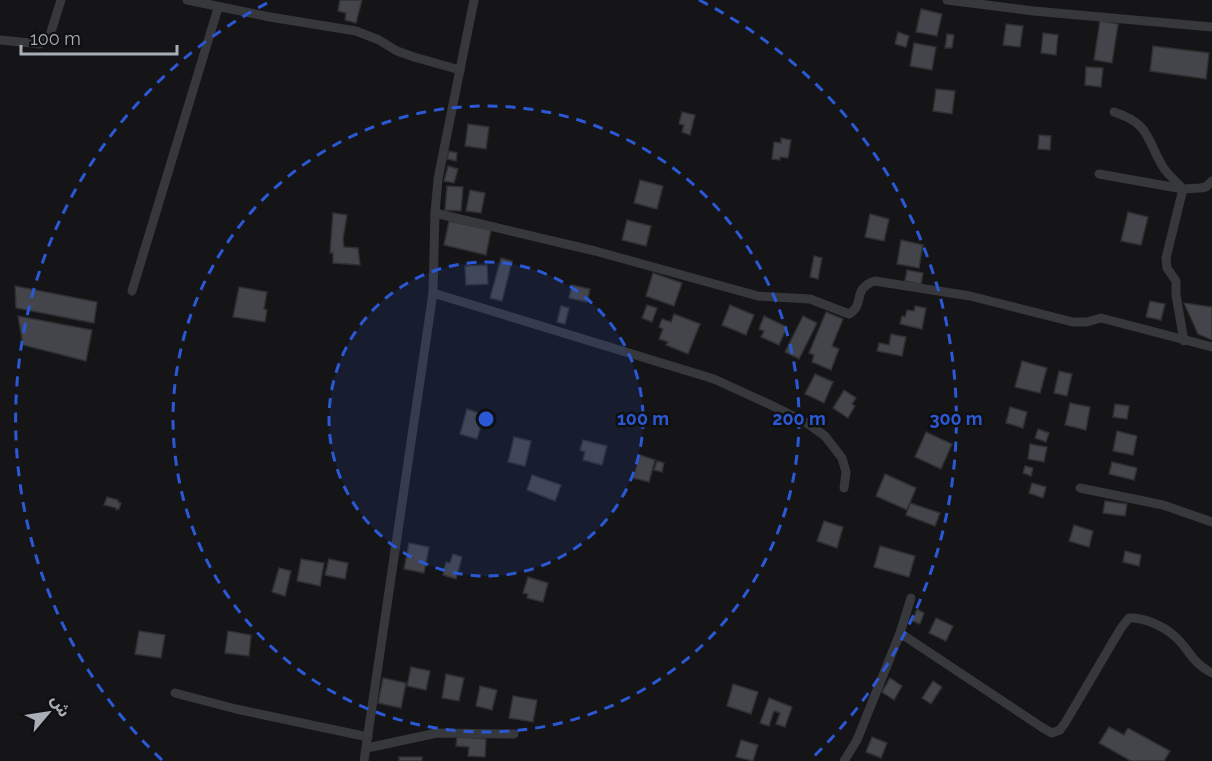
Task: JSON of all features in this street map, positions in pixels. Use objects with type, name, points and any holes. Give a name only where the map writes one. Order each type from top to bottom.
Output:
[{"type":"street","points":[[0,40],[40,44],[46,42],[61,0]]},
{"type":"street","points":[[187,0],[218,8],[356,31],[379,40],[397,51],[460,70]]},
{"type":"street","points":[[364,761],[433,292],[438,179],[474,0]]},
{"type":"street","points":[[947,0],[1034,11],[1212,27]]},
{"type":"street","points":[[132,291],[218,8]]},
{"type":"street","points":[[1114,112],[1135,121],[1146,131],[1163,168],[1183,189]]},
{"type":"street","points":[[1099,174],[1183,189],[1200,188],[1212,181]]},
{"type":"street","points":[[1183,189],[1166,258],[1167,268],[1176,281],[1176,295],[1184,341]]},
{"type":"street","points":[[435,213],[595,252],[758,296],[810,299],[849,314],[855,309],[865,284],[875,281],[970,296],[1073,322],[1087,322],[1101,318],[1212,347]]},
{"type":"street","points":[[433,292],[714,380],[773,406],[807,423],[825,436],[842,458],[846,472],[844,488]]},
{"type":"street","points":[[1080,488],[1163,505],[1212,522]]},
{"type":"street","points":[[844,761],[857,740],[900,633],[911,598]]},
{"type":"street","points":[[900,633],[1052,733],[1060,730],[1065,723],[1129,618],[1151,623],[1172,634],[1200,667],[1212,673]]},
{"type":"street","points":[[176,693],[236,709],[368,737]]},
{"type":"street","points":[[367,748],[437,733],[514,734]]},
{"type":"building","points":[[340,0],[362,0],[356,23],[345,20],[346,13],[338,11]]},
{"type":"building","points":[[921,9],[942,14],[937,36],[916,32]]},
{"type":"building","points":[[1100,21],[1118,24],[1112,63],[1094,60]]},
{"type":"building","points":[[1006,24],[1023,26],[1020,47],[1003,45]]},
{"type":"building","points":[[898,32],[909,36],[906,47],[895,44]]},
{"type":"building","points":[[1043,33],[1058,35],[1056,55],[1041,53]]},
{"type":"building","points":[[947,34],[954,35],[952,48],[945,48]]},
{"type":"building","points":[[914,43],[936,47],[932,70],[910,66]]},
{"type":"building","points":[[1153,46],[1209,53],[1206,79],[1150,71]]},
{"type":"building","points":[[1086,67],[1103,68],[1101,87],[1085,85]]},
{"type":"building","points":[[936,89],[955,91],[952,114],[933,111]]},
{"type":"building","points":[[682,112],[695,115],[690,135],[682,132],[684,125],[679,124]]},
{"type":"building","points":[[468,124],[489,127],[486,149],[465,146]]},
{"type":"building","points":[[1039,135],[1051,136],[1050,150],[1038,149]]},
{"type":"building","points":[[781,138],[791,140],[788,158],[772,159],[774,142],[781,143]]},
{"type":"building","points":[[449,151],[457,153],[456,161],[447,159]]},
{"type":"building","points":[[448,166],[458,169],[454,183],[444,181]]},
{"type":"building","points":[[640,180],[663,186],[657,209],[634,203]]},
{"type":"building","points":[[447,186],[463,187],[461,211],[445,210]]},
{"type":"building","points":[[470,190],[485,193],[481,213],[466,211]]},
{"type":"building","points":[[1128,212],[1148,217],[1141,245],[1121,241]]},
{"type":"building","points":[[333,213],[347,215],[344,247],[358,248],[360,265],[333,263],[333,253],[330,253]]},
{"type":"building","points":[[870,214],[889,219],[884,241],[865,237]]},
{"type":"building","points":[[627,220],[651,226],[646,246],[622,240]]},
{"type":"building","points":[[449,221],[491,230],[486,255],[444,245]]},
{"type":"building","points":[[901,240],[923,245],[919,268],[897,264]]},
{"type":"building","points":[[814,256],[822,258],[818,279],[810,277]]},
{"type":"building","points":[[501,258],[512,261],[502,301],[490,298]]},
{"type":"building","points":[[487,265],[488,284],[466,285],[465,266]]},
{"type":"building","points":[[907,270],[923,273],[921,284],[905,281]]},
{"type":"building","points":[[653,273],[682,283],[674,306],[646,296]]},
{"type":"building","points":[[572,285],[590,289],[587,302],[569,298]]},
{"type":"building","points":[[15,286],[97,302],[94,323],[16,308]]},
{"type":"building","points":[[239,287],[267,292],[264,309],[267,310],[265,322],[233,317]]},
{"type":"building","points":[[1150,301],[1165,304],[1161,320],[1146,317]]},
{"type":"building","points":[[1184,303],[1212,307],[1212,340],[1198,334]]},
{"type":"building","points":[[647,305],[657,308],[652,322],[642,318]]},
{"type":"building","points":[[730,305],[754,315],[746,335],[722,325]]},
{"type":"building","points":[[561,306],[569,308],[565,324],[557,322]]},
{"type":"building","points":[[915,306],[926,308],[922,329],[900,324],[907,310],[914,311]]},
{"type":"building","points":[[826,312],[843,319],[832,346],[839,349],[831,370],[812,362],[814,355],[809,353]]},
{"type":"building","points":[[674,314],[700,324],[688,354],[666,345],[668,342],[659,339],[663,329],[659,327],[662,319],[671,322]]},
{"type":"building","points":[[18,316],[92,330],[86,361],[23,345]]},
{"type":"building","points":[[764,316],[787,327],[779,345],[761,337],[764,331],[759,329]]},
{"type":"building","points":[[803,316],[817,323],[799,359],[785,352]]},
{"type":"building","points":[[891,334],[906,337],[902,356],[877,351],[879,343],[889,345]]},
{"type":"building","points":[[1022,361],[1047,368],[1040,393],[1015,387]]},
{"type":"building","points":[[1059,371],[1072,374],[1067,396],[1054,393]]},
{"type":"building","points":[[815,374],[833,382],[824,403],[805,394]]},
{"type":"building","points":[[844,390],[856,398],[852,404],[855,406],[848,418],[833,408]]},
{"type":"building","points":[[1070,403],[1090,407],[1086,430],[1065,425]]},
{"type":"building","points":[[1115,404],[1129,406],[1127,419],[1113,417]]},
{"type":"building","points":[[1010,407],[1027,412],[1023,428],[1006,423]]},
{"type":"building","points":[[467,409],[484,415],[477,439],[460,434]]},
{"type":"building","points":[[1038,429],[1049,433],[1046,442],[1035,438]]},
{"type":"building","points":[[1117,431],[1137,436],[1133,455],[1113,451]]},
{"type":"building","points":[[926,432],[952,444],[941,469],[915,457]]},
{"type":"building","points":[[514,437],[531,441],[525,466],[508,462]]},
{"type":"building","points":[[583,440],[607,446],[602,465],[583,460],[585,452],[580,450]]},
{"type":"building","points":[[1030,444],[1047,447],[1044,462],[1028,459]]},
{"type":"building","points":[[640,455],[655,460],[649,482],[633,478]]},
{"type":"building","points":[[657,461],[664,463],[662,472],[654,470]]},
{"type":"building","points":[[1112,462],[1137,468],[1134,480],[1109,474]]},
{"type":"building","points":[[1025,466],[1033,468],[1031,476],[1023,473]]},
{"type":"building","points":[[885,474],[916,488],[907,510],[876,496]]},
{"type":"building","points":[[532,475],[561,485],[555,501],[527,490]]},
{"type":"building","points":[[1032,483],[1046,487],[1043,498],[1029,493]]},
{"type":"building","points":[[107,497],[121,503],[119,509],[104,505]]},
{"type":"building","points":[[1105,501],[1127,504],[1125,516],[1103,513]]},
{"type":"building","points":[[910,503],[940,513],[935,526],[906,515]]},
{"type":"building","points":[[824,521],[843,527],[837,548],[817,541]]},
{"type":"building","points":[[1074,525],[1093,531],[1089,547],[1069,541]]},
{"type":"building","points":[[409,543],[429,547],[424,573],[404,569]]},
{"type":"building","points":[[880,546],[915,556],[909,577],[874,567]]},
{"type":"building","points":[[1125,551],[1141,555],[1139,566],[1123,562]]},
{"type":"building","points":[[453,554],[462,557],[456,579],[443,575],[446,562],[450,563]]},
{"type":"building","points":[[301,559],[324,563],[320,586],[297,581]]},
{"type":"building","points":[[329,559],[348,563],[345,579],[325,575]]},
{"type":"building","points":[[279,568],[291,571],[285,596],[272,592]]},
{"type":"building","points":[[528,577],[548,583],[543,602],[527,598],[528,594],[523,593]]},
{"type":"building","points":[[917,609],[924,613],[920,624],[912,621]]},
{"type":"building","points":[[936,618],[953,626],[946,641],[929,633]]},
{"type":"building","points":[[139,631],[165,635],[161,658],[135,654]]},
{"type":"building","points":[[228,631],[251,635],[249,656],[225,653]]},
{"type":"building","points":[[411,667],[430,671],[426,690],[407,686]]},
{"type":"building","points":[[446,674],[464,678],[459,701],[442,698]]},
{"type":"building","points":[[383,678],[406,683],[401,708],[378,703]]},
{"type":"building","points":[[890,678],[902,686],[894,700],[882,692]]},
{"type":"building","points":[[933,681],[942,687],[931,704],[922,698]]},
{"type":"building","points":[[733,684],[758,692],[751,714],[727,706]]},
{"type":"building","points":[[480,686],[497,690],[492,710],[476,706]]},
{"type":"building","points":[[513,696],[537,700],[533,722],[509,718]]},
{"type":"building","points":[[769,698],[792,707],[785,727],[776,724],[780,713],[774,711],[769,726],[760,723]]},
{"type":"building","points":[[1109,727],[1124,735],[1128,728],[1170,751],[1164,761],[1131,761],[1099,743]]},
{"type":"building","points":[[457,737],[486,739],[485,757],[468,756],[469,747],[456,746]]},
{"type":"building","points":[[872,737],[887,743],[881,758],[866,752]]},
{"type":"building","points":[[741,740],[758,745],[753,761],[736,757]]},
{"type":"building","points":[[399,757],[422,757],[422,761],[399,761]]}]
